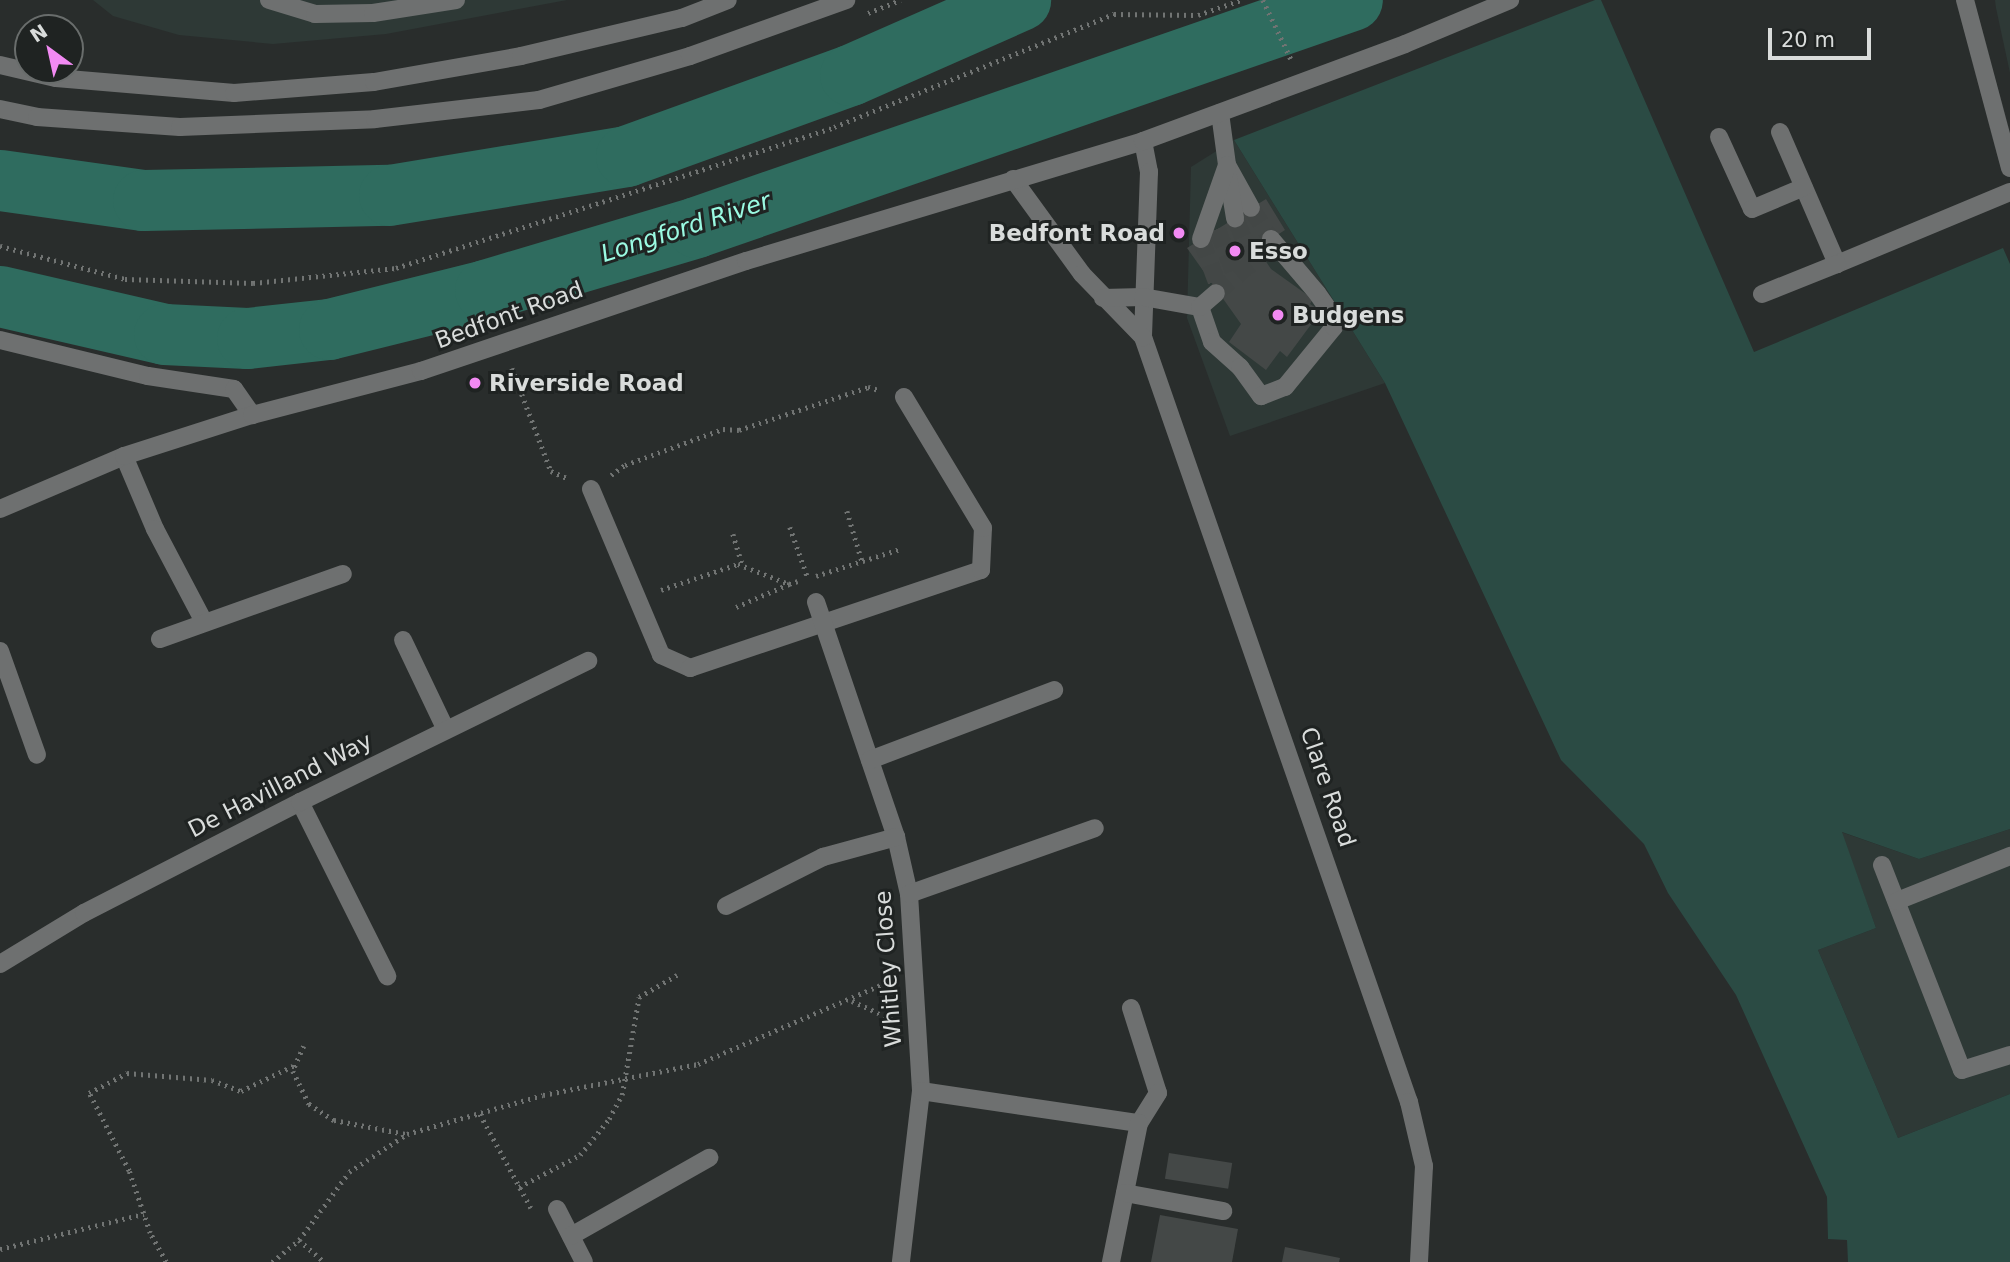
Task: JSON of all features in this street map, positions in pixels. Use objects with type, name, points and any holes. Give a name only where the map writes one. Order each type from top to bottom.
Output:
[{"type":"street","points":[[268,0],[315,13],[373,13],[456,0]]},
{"type":"street","points":[[0,65],[56,78],[234,93],[374,82],[521,56],[682,18],[728,0]]},
{"type":"street","points":[[0,109],[37,117],[180,127],[375,119],[540,100],[690,56],[846,0]]},
{"type":"street","name":"Bedfont Road","points":[[0,509],[124,456],[252,415],[421,371],[746,261],[1143,141],[1510,0]]},
{"type":"street","points":[[1965,0],[2005,141],[2010,168]]},
{"type":"street","points":[[1220,113],[1234,218]]},
{"type":"street","points":[[1780,132],[1837,264]]},
{"type":"street","points":[[1719,137],[1752,209],[1804,187]]},
{"type":"street","name":"Clare Road","points":[[1143,141],[1149,172],[1143,337],[1409,1102],[1424,1166],[1425,1207],[1419,1262]]},
{"type":"street","points":[[1227,165],[1251,208]]},
{"type":"street","points":[[1217,229],[1227,165]]},
{"type":"street","points":[[1201,239],[1227,165]]},
{"type":"street","name":"Clare Road","points":[[1013,179],[1103,298],[1143,337]]},
{"type":"street","points":[[1762,294],[2010,192]]},
{"type":"street","points":[[1200,307],[1212,342],[1240,367],[1261,396],[1285,387],[1334,327],[1331,313],[1271,239]]},
{"type":"street","points":[[1200,307],[1216,293]]},
{"type":"street","points":[[1103,298],[1143,297],[1200,307]]},
{"type":"street","points":[[0,340],[148,376],[234,389],[252,415]]},
{"type":"street","points":[[592,489],[661,655],[690,668],[981,570],[983,528],[904,397]]},
{"type":"street","points":[[124,456],[155,529],[204,622]]},
{"type":"street","points":[[160,639],[344,574]]},
{"type":"street","name":"Whitley Close","points":[[816,602],[896,837],[909,894],[921,1091],[901,1262]]},
{"type":"street","points":[[403,640],[445,728]]},
{"type":"street","points":[[0,651],[37,755]]},
{"type":"street","name":"De Havilland Way","points":[[0,964],[84,913],[445,728],[588,661]]},
{"type":"street","points":[[870,760],[1054,690]]},
{"type":"street","points":[[300,802],[387,976]]},
{"type":"street","points":[[909,894],[1095,828]]},
{"type":"street","points":[[726,906],[823,857],[896,837]]},
{"type":"street","points":[[1897,901],[2010,856]]},
{"type":"street","points":[[1882,865],[1962,1070],[2010,1055]]},
{"type":"street","points":[[1111,1262],[1139,1123],[1158,1093],[1131,1008]]},
{"type":"street","points":[[921,1091],[1139,1123]]},
{"type":"street","points":[[571,1236],[709,1158]]},
{"type":"street","points":[[1125,1193],[1223,1211]]},
{"type":"street","points":[[560,1214],[584,1262]]},
{"type":"path","points":[[0,246],[125,279],[253,283],[396,268],[834,127],[1114,14],[1198,15],[1241,0]]},
{"type":"path","points":[[1263,0],[1292,60]]},
{"type":"path","points":[[503,344],[551,471],[592,489],[625,465],[723,429],[739,430],[868,387],[904,397]]},
{"type":"path","points":[[847,511],[862,561]]},
{"type":"path","points":[[790,527],[816,602]]},
{"type":"path","points":[[733,534],[743,566]]},
{"type":"path","points":[[736,607],[789,584],[901,549]]},
{"type":"path","points":[[637,598],[743,566],[789,584]]},
{"type":"path","points":[[272,1262],[299,1240],[349,1172],[407,1134],[624,1079],[698,1064],[851,1001],[913,970]]},
{"type":"path","points":[[519,1187],[579,1155],[609,1119],[622,1095],[639,997],[677,975]]},
{"type":"path","points":[[851,1001],[916,1027]]},
{"type":"path","points":[[304,1046],[293,1071],[309,1104],[334,1120],[407,1134]]},
{"type":"path","points":[[166,1262],[144,1214],[129,1171],[89,1093],[127,1073],[212,1080],[241,1091],[297,1064]]},
{"type":"path","points":[[480,1114],[542,1230],[560,1214]]},
{"type":"path","points":[[0,1249],[144,1214]]},
{"type":"path","points":[[299,1240],[324,1262]]},
{"type":"shaded area","points":[[93,0],[567,0],[386,34],[273,44],[179,35],[113,16]]},
{"type":"shaded area","points":[[1995,0],[2010,0],[2010,73],[1996,8]]},
{"type":"shaded area","points":[[1234,140],[1385,383],[1230,436],[1187,318],[1191,167]]},
{"type":"shaded area","points":[[2010,829],[2010,1094],[1898,1138],[1818,950],[1876,928],[1841,832],[1919,859]]},
{"type":"green space","points":[[1595,0],[1601,0],[1754,352],[2003,248],[2010,264],[2010,829],[1919,859],[1842,832],[1876,928],[1818,950],[1898,1138],[2010,1094],[2010,1262],[1848,1262],[1847,1240],[1828,1239],[1827,1197],[1736,995],[1668,893],[1644,844],[1561,760],[1385,383],[1234,140]]},
{"type":"building","points":[[1266,199],[1285,230],[1257,248],[1271,269],[1313,299],[1310,304],[1321,311],[1287,357],[1280,351],[1266,370],[1229,342],[1241,324],[1187,248]]},
{"type":"building","points":[[1169,1153],[1232,1163],[1228,1189],[1165,1179]]},
{"type":"building","points":[[1160,1215],[1238,1229],[1232,1262],[1151,1262]]},
{"type":"building","points":[[1285,1247],[1340,1258],[1339,1262],[1282,1262]]},
{"type":"waterway","points":[[0,180],[143,200],[389,195],[626,156],[850,75],[1020,0]]},
{"type":"waterway","name":"Longford River","points":[[0,296],[164,334],[247,338],[329,329],[485,290],[696,227],[1352,0]]},
{"type":"tunnel","points":[[1251,208],[1271,239]]},
{"type":"tunnel","points":[[1216,293],[1253,262],[1235,218]]},
{"type":"tunnel","points":[[1217,229],[1236,277]]},
{"type":"tunnel","points":[[1201,239],[1220,290]]},
{"type":"place","name":"Bedfont Road","points":[[1179,233]]},
{"type":"place","name":"Esso","points":[[1235,251]]},
{"type":"place","name":"Budgens","points":[[1278,315]]},
{"type":"place","name":"Riverside Road","points":[[475,383]]}]
